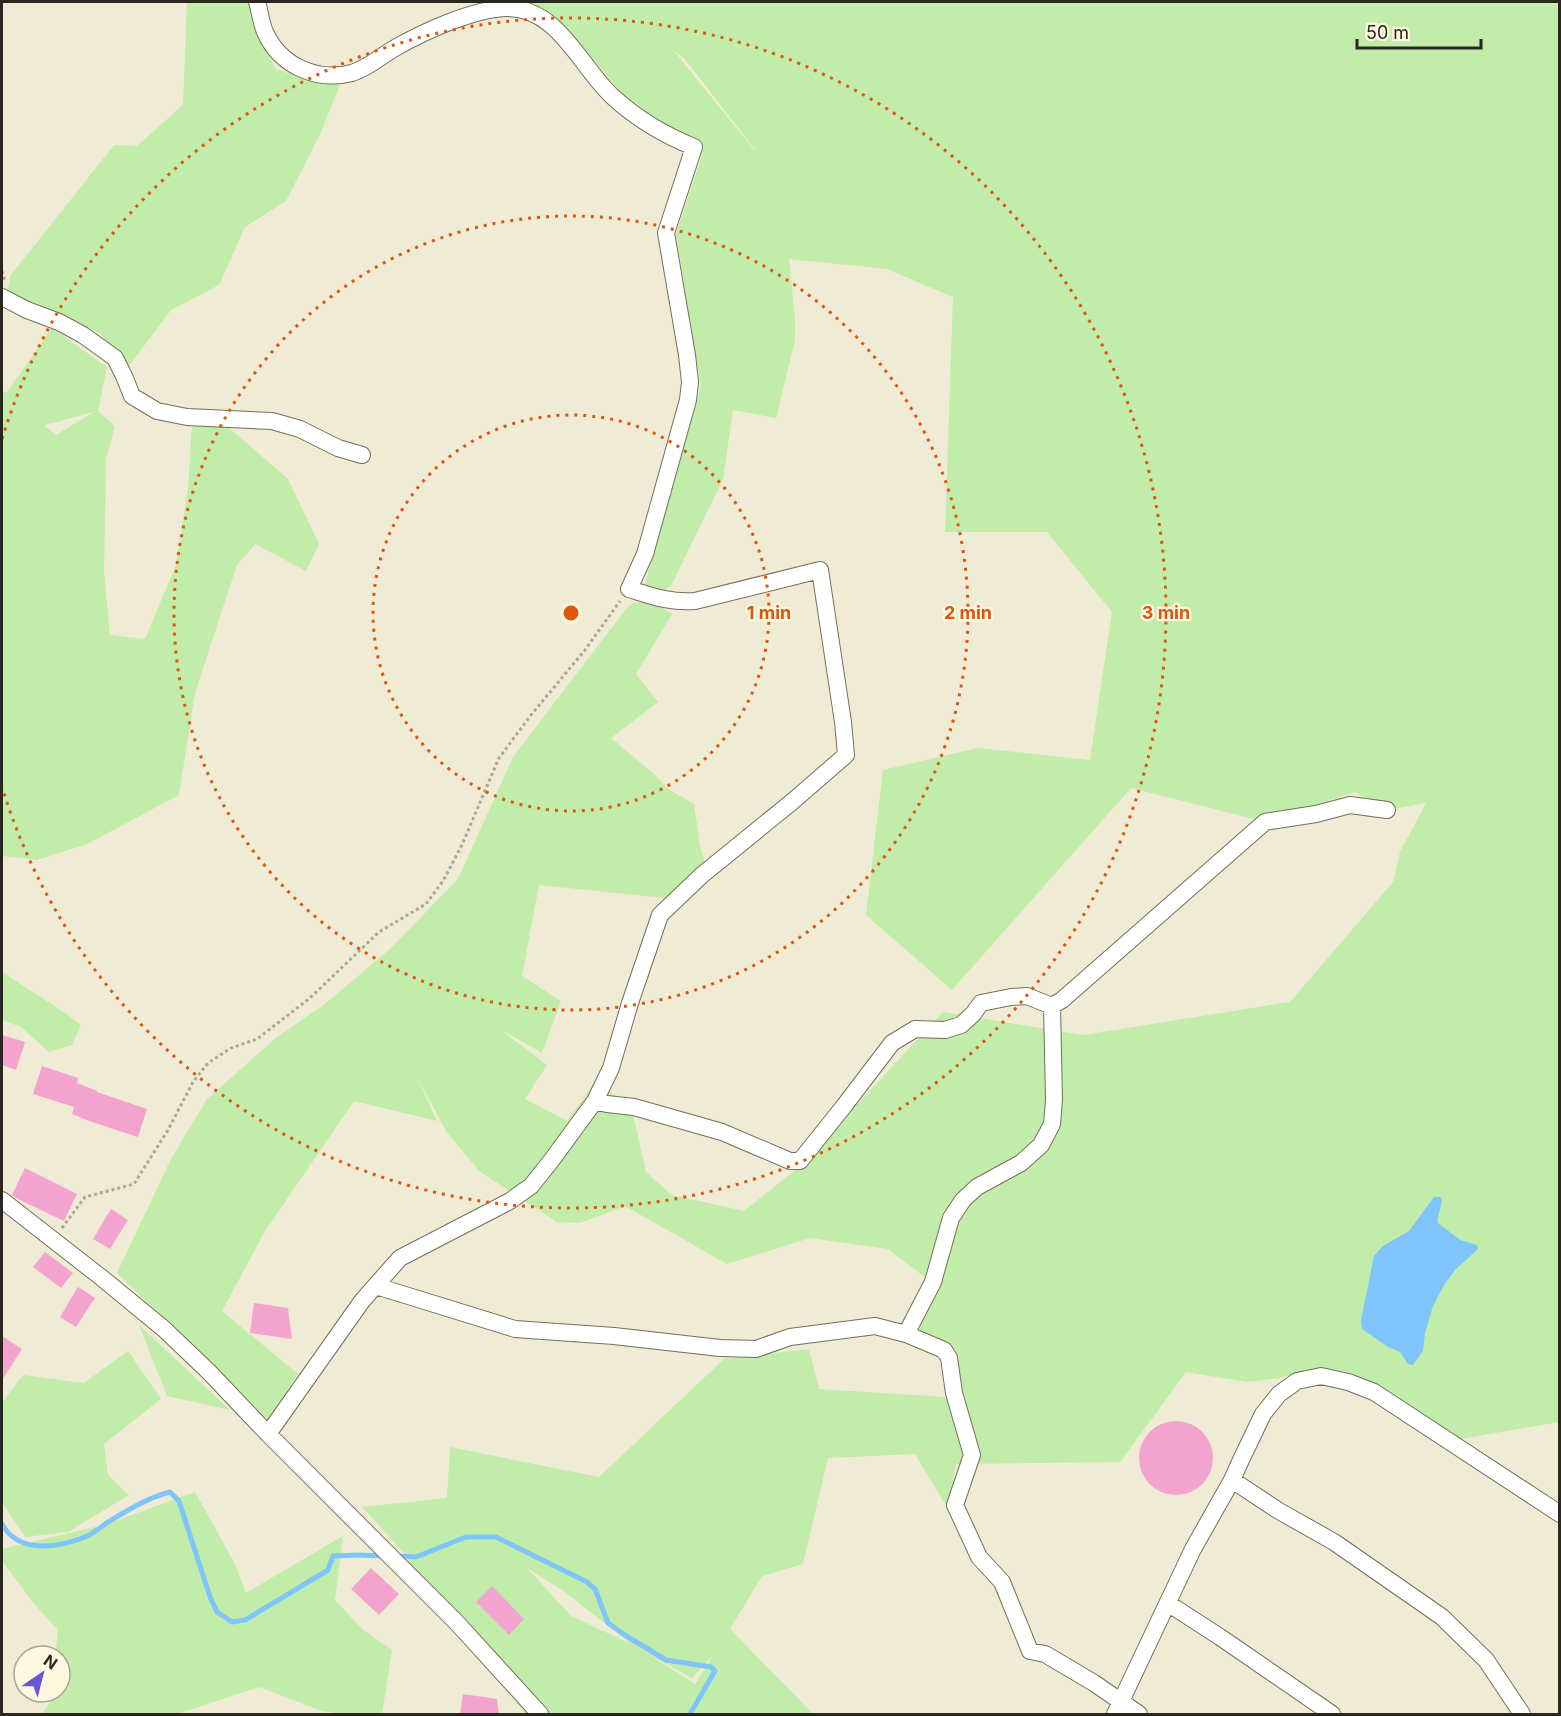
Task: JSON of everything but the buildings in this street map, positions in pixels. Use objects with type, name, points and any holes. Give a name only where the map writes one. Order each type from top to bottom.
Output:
[{"type":"street","points":[[257,2],[265,32],[277,51],[292,65],[327,76],[354,72],[396,47],[453,20],[507,8],[528,11],[543,18],[561,34],[595,79],[629,110],[669,136],[694,147],[666,232],[687,355],[690,382],[688,400],[645,554],[629,589],[669,601],[695,601],[820,570],[846,755],[702,875],[660,915],[611,1068],[595,1101],[531,1186],[510,1201],[400,1258],[362,1301],[268,1434]]},
{"type":"street","points":[[2,297],[27,310],[59,322],[83,335],[115,358],[132,396],[157,411],[187,417],[272,421],[300,429],[338,448],[362,455]]},
{"type":"street","points":[[1052,1006],[1062,1000],[1265,822],[1316,814],[1350,805],[1387,810]]},
{"type":"street","points":[[595,1101],[634,1107],[722,1132],[790,1161],[800,1161],[892,1043],[900,1038],[915,1029],[945,1030],[961,1025],[981,1003],[1027,996],[1052,1006]]},
{"type":"street","points":[[906,1334],[933,1282],[951,1218],[963,1200],[977,1187],[1021,1163],[1041,1145],[1052,1124],[1054,1100],[1052,1006]]},
{"type":"street","points":[[2,1200],[164,1329],[458,1624],[540,1714]]},
{"type":"street","points":[[376,1286],[515,1329],[614,1336],[720,1348],[756,1349],[790,1336],[875,1326],[906,1334],[944,1350],[949,1358],[954,1393],[972,1455],[955,1505],[980,1557],[1002,1582],[1030,1651],[1045,1654],[1094,1683],[1118,1708],[1139,1714]]},
{"type":"street","points":[[1118,1708],[1193,1549],[1232,1480],[1263,1414],[1279,1394],[1296,1381],[1322,1376],[1348,1382],[1374,1392],[1560,1514]]},
{"type":"street","points":[[1232,1480],[1279,1511],[1334,1542],[1442,1617],[1486,1660],[1522,1714]]},
{"type":"street","points":[[1169,1604],[1332,1714]]},
{"type":"path","points":[[2,271],[2,284]]},
{"type":"path","points":[[54,1240],[85,1197],[134,1184],[168,1130],[193,1082],[208,1063],[231,1048],[257,1039],[310,998],[379,932],[426,904],[443,881],[499,758],[585,650],[629,589]]},
{"type":"green space","points":[[187,2],[251,2],[275,69],[340,85],[321,132],[286,201],[245,227],[219,285],[171,310],[129,366],[101,334],[7,292],[11,275],[114,145],[137,146],[183,105]]},
{"type":"green space","points":[[523,2],[1559,2],[1559,1422],[1460,1439],[1390,1392],[1348,1372],[1311,1369],[1280,1378],[1247,1382],[1186,1372],[1120,1462],[956,1464],[948,1509],[915,1454],[828,1458],[803,1564],[762,1576],[730,1629],[813,1714],[525,1714],[448,1603],[426,1579],[410,1566],[405,1554],[362,1507],[447,1498],[450,1447],[599,1477],[724,1359],[809,1349],[819,1389],[960,1398],[956,1350],[919,1331],[931,1282],[888,1249],[810,1238],[727,1264],[625,1206],[580,1223],[557,1222],[479,1171],[446,1131],[417,1077],[437,1121],[354,1101],[265,1231],[222,1311],[298,1374],[268,1420],[117,1273],[171,1159],[207,1099],[277,1037],[325,1004],[390,949],[458,879],[513,757],[626,609],[633,603],[653,603],[672,614],[636,674],[658,702],[611,738],[654,774],[668,789],[694,804],[705,864],[665,898],[539,885],[522,976],[561,1001],[542,1053],[500,1029],[547,1065],[525,1099],[567,1121],[596,1081],[632,1110],[646,1172],[672,1195],[744,1211],[798,1168],[943,1012],[1083,1035],[1290,1002],[1393,882],[1400,852],[1426,803],[1387,810],[1355,792],[1265,822],[1131,788],[952,990],[866,915],[883,770],[978,748],[1090,760],[1112,612],[1047,532],[945,532],[953,297],[887,269],[789,259],[795,340],[776,418],[733,410],[723,479],[671,586],[660,592],[644,587],[701,387],[676,234],[703,152],[626,98],[598,65],[541,8]],"holes":[[[674,51],[684,58],[756,151],[755,151]],[[527,1568],[565,1592],[631,1644],[571,1616]],[[648,1654],[692,1678],[714,1654],[695,1684]]]},
{"type":"green space","points":[[52,328],[107,367],[98,411],[115,426],[106,459],[104,572],[110,635],[145,639],[176,565],[188,488],[192,426],[226,425],[288,479],[319,544],[306,571],[255,544],[237,565],[195,693],[179,795],[87,844],[37,860],[2,856],[2,392],[7,392]],"holes":[[[94,412],[56,435],[45,425]]]},
{"type":"green space","points":[[2,971],[81,1025],[72,1045],[49,1052],[21,1027],[2,1020]]},
{"type":"green space","points":[[139,1325],[230,1410],[167,1396]]},
{"type":"green space","points":[[128,1351],[161,1399],[104,1444],[108,1475],[129,1495],[68,1532],[25,1537],[2,1502],[2,1403],[23,1375],[84,1383]]},
{"type":"green space","points":[[195,1492],[235,1564],[246,1593],[343,1536],[335,1600],[363,1630],[392,1650],[382,1714],[342,1714],[322,1711],[259,1687],[177,1714],[42,1714],[49,1704],[72,1704],[72,1644],[56,1644],[58,1630],[35,1605],[2,1561],[2,1549],[104,1525]]},
{"type":"water","points":[[1434,1197],[1440,1197],[1442,1200],[1438,1223],[1460,1240],[1477,1245],[1478,1249],[1455,1270],[1444,1285],[1433,1306],[1425,1333],[1423,1351],[1413,1365],[1408,1364],[1400,1352],[1388,1347],[1362,1329],[1361,1320],[1374,1256],[1383,1246],[1409,1231]]},
{"type":"waterway","points":[[2,1524],[9,1534],[28,1544],[39,1546],[63,1544],[88,1536],[138,1505],[170,1492],[179,1501],[217,1612],[232,1622],[245,1620],[328,1570],[333,1556],[385,1556]]},
{"type":"waterway","points":[[397,1556],[416,1557],[466,1537],[496,1537],[587,1582],[595,1589],[608,1623],[625,1635],[666,1660],[711,1667],[715,1671],[690,1714]]}]
